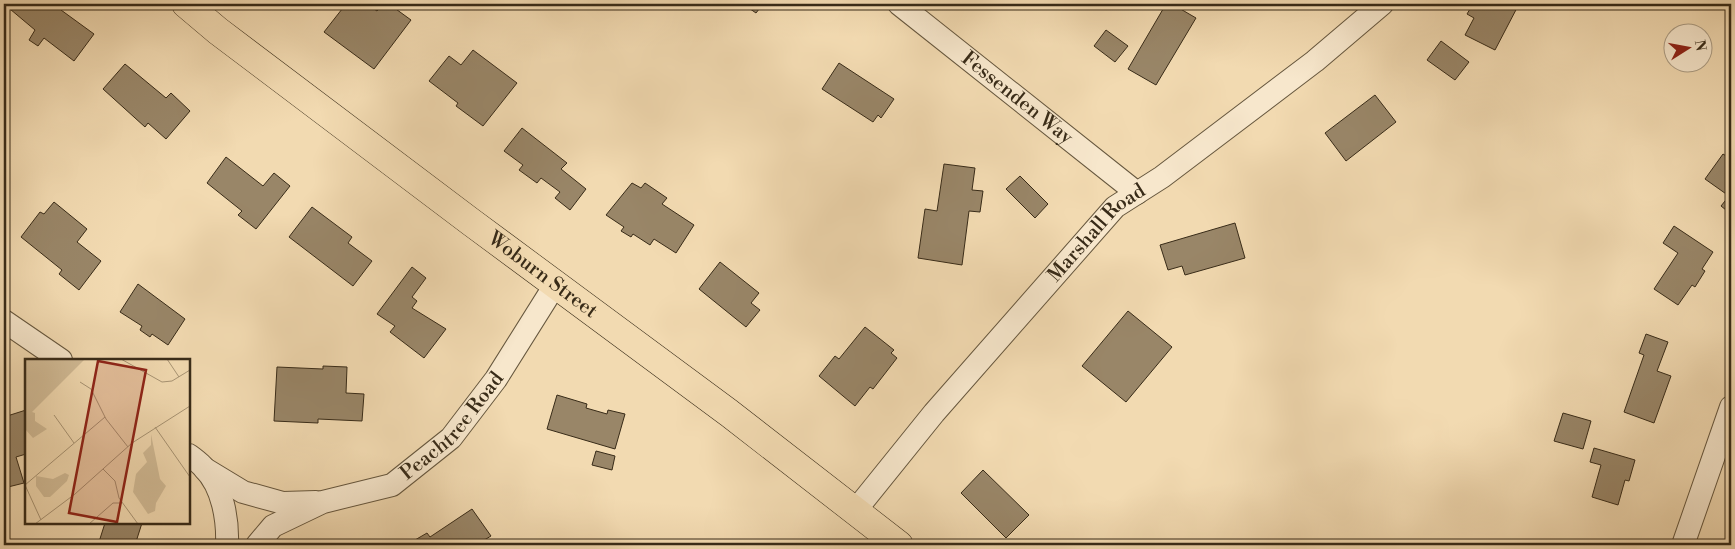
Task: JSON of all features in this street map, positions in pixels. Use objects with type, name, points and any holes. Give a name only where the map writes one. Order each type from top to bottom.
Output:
[{"type":"main road","name":"Woburn Street","points":[[186,4],[226,37],[555,285],[730,413],[899,545]]},
{"type":"street","name":"Fessenden Way","points":[[899,4],[1137,193]]},
{"type":"street","name":"Marshall Road","points":[[855,511],[934,413],[1115,207],[1162,177],[1315,61],[1382,4]]},
{"type":"street","name":"Peachtree Road","points":[[257,545],[273,526],[323,502],[392,485],[451,438],[496,379],[555,285]]},
{"type":"street","points":[[4,321],[60,359]]},
{"type":"street","points":[[1684,545],[1725,444],[1731,407]]},
{"type":"street","points":[[197,462],[243,492],[283,503],[323,502]]},
{"type":"street","points":[[197,462],[222,496],[228,529],[227,545]]},
{"type":"building","points":[[4,4],[59,4],[63,7],[61,10],[94,34],[74,61],[44,38],[38,46],[29,40],[35,30]]},
{"type":"building","points":[[346,4],[367,4],[377,11],[383,4],[389,4],[411,20],[374,69],[324,32]]},
{"type":"building","points":[[743,4],[763,4],[756,13]]},
{"type":"building","points":[[1166,4],[1172,4],[1196,18],[1156,85],[1128,69]]},
{"type":"building","points":[[1473,4],[1479,7],[1481,4],[1519,4],[1495,50],[1465,35],[1474,18],[1467,14]]},
{"type":"building","points":[[1106,30],[1128,46],[1115,62],[1094,46]]},
{"type":"building","points":[[1441,41],[1469,62],[1455,80],[1427,60]]},
{"type":"building","points":[[473,50],[517,83],[483,126],[456,106],[458,103],[429,81],[449,56],[461,65]]},
{"type":"building","points":[[839,63],[894,99],[881,118],[878,115],[873,122],[822,89]]},
{"type":"building","points":[[125,64],[166,98],[171,93],[190,111],[166,139],[148,123],[145,127],[103,89]]},
{"type":"building","points":[[1375,95],[1396,122],[1346,161],[1325,133]]},
{"type":"building","points":[[522,128],[567,163],[561,169],[586,189],[570,210],[555,198],[560,192],[541,178],[537,183],[519,170],[523,165],[504,151]]},
{"type":"building","points":[[1723,154],[1731,159],[1731,214],[1721,206],[1729,196],[1705,179]]},
{"type":"building","points":[[226,157],[263,186],[274,173],[290,186],[256,229],[238,215],[242,211],[207,183]]},
{"type":"building","points":[[944,164],[975,168],[972,190],[983,191],[980,212],[969,211],[962,265],[918,258],[925,209],[937,211]]},
{"type":"building","points":[[1020,176],[1048,204],[1035,218],[1006,189]]},
{"type":"building","points":[[632,183],[641,188],[645,183],[667,198],[662,204],[694,225],[676,253],[654,239],[650,245],[633,234],[631,237],[621,231],[624,227],[606,215]]},
{"type":"building","points":[[54,202],[87,229],[77,242],[101,261],[79,290],[59,274],[62,270],[21,237],[40,212],[44,214]]},
{"type":"building","points":[[312,207],[352,237],[348,243],[372,261],[353,286],[289,237]]},
{"type":"building","points":[[1235,223],[1245,258],[1185,275],[1182,266],[1168,270],[1160,245]]},
{"type":"building","points":[[1674,226],[1713,252],[1702,269],[1705,271],[1695,287],[1692,285],[1678,305],[1654,289],[1678,253],[1663,243]]},
{"type":"building","points":[[720,262],[759,293],[751,303],[760,310],[746,327],[699,289]]},
{"type":"building","points":[[412,267],[426,278],[412,297],[417,301],[412,308],[446,329],[424,358],[390,332],[395,326],[377,314]]},
{"type":"building","points":[[138,284],[185,319],[168,345],[152,334],[150,337],[140,330],[142,326],[120,312]]},
{"type":"building","points":[[1128,311],[1172,347],[1126,402],[1082,366]]},
{"type":"building","points":[[865,327],[894,350],[891,353],[897,358],[873,389],[870,387],[855,406],[819,376],[835,356],[839,359]]},
{"type":"building","points":[[1646,334],[1668,342],[1657,371],[1671,376],[1654,423],[1624,412],[1644,355],[1639,353]]},
{"type":"building","points":[[323,366],[347,367],[346,393],[364,394],[362,421],[318,419],[318,423],[274,421],[277,367],[323,369]]},
{"type":"building","points":[[557,395],[587,404],[586,408],[607,414],[608,410],[625,414],[615,449],[547,429]]},
{"type":"building","points":[[25,410],[25,454],[16,457],[24,483],[8,487],[4,472],[4,417]]},
{"type":"building","points":[[1563,413],[1591,421],[1583,449],[1554,441]]},
{"type":"building","points":[[1594,448],[1635,460],[1629,481],[1625,480],[1618,505],[1592,497],[1601,465],[1590,462]]},
{"type":"building","points":[[596,451],[615,456],[612,470],[592,465]]},
{"type":"building","points":[[983,470],[1029,515],[1006,538],[961,493]]},
{"type":"building","points":[[472,509],[491,536],[476,545],[418,545],[415,540],[427,533],[430,537]]},
{"type":"building","points":[[105,524],[142,524],[135,545],[98,545]]}]
